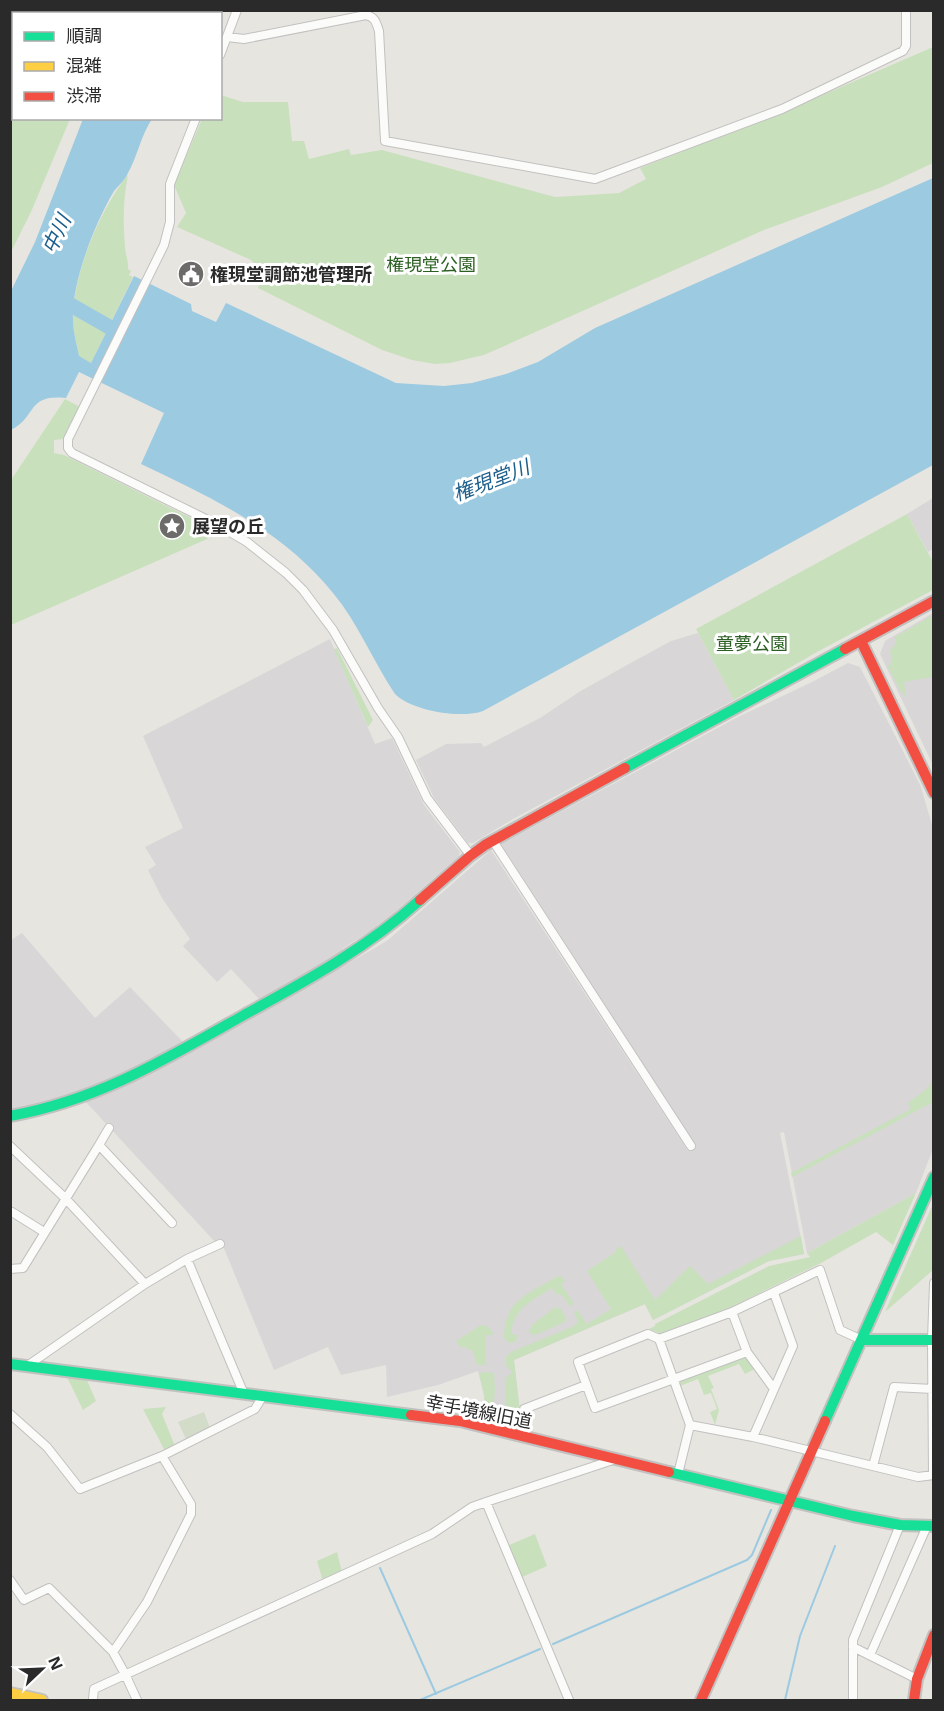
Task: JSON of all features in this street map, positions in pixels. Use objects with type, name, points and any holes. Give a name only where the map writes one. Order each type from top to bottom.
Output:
[{"type":"street","points":[[222,50],[237,10]]},
{"type":"street","points":[[227,37],[244,39],[366,15],[372,16],[379,31],[385,141],[595,179],[782,109],[903,51],[906,46],[906,10]]},
{"type":"street","points":[[195,120],[171,184],[170,222],[164,245],[68,439],[68,448],[72,453],[216,524],[247,542],[272,560],[303,590],[333,630],[378,708],[393,727],[427,798],[471,856]]},
{"type":"street","points":[[10,1116],[57,1106],[103,1090],[180,1051],[321,972],[382,933],[471,856],[493,841],[933,601]]},
{"type":"street","points":[[861,641],[933,793]]},
{"type":"street","points":[[493,841],[691,1146]]},
{"type":"street","points":[[10,1269],[23,1268],[109,1128]]},
{"type":"street","points":[[99,1145],[172,1223]]},
{"type":"street","points":[[10,1146],[65,1198],[145,1284]]},
{"type":"street","points":[[701,1701],[933,1177]]},
{"type":"street","points":[[12,1212],[44,1232]]},
{"type":"street","points":[[27,1366],[145,1284],[187,1259],[220,1244]]},
{"type":"street","points":[[187,1259],[244,1394]]},
{"type":"street","points":[[747,1352],[595,1408],[578,1362],[648,1334],[659,1339],[732,1312],[820,1270],[840,1330],[862,1340],[933,1340]]},
{"type":"street","points":[[690,1425],[753,1437],[918,1477],[933,1475],[933,1283]]},
{"type":"street","points":[[753,1437],[793,1346],[774,1293]]},
{"type":"street","points":[[732,1312],[747,1352],[774,1389]]},
{"type":"street","points":[[659,1339],[690,1425],[678,1474]]},
{"type":"street","name":"幸手境線旧道","points":[[10,1364],[460,1421],[853,1516],[900,1525],[930,1526]]},
{"type":"street","points":[[526,1437],[524,1409],[586,1385]]},
{"type":"street","points":[[873,1466],[894,1388],[933,1389]]},
{"type":"street","points":[[10,1414],[47,1447],[80,1489],[162,1456],[255,1409],[263,1396]]},
{"type":"street","points":[[113,1652],[147,1602],[191,1514],[191,1504],[162,1456]]},
{"type":"street","points":[[93,1700],[94,1689],[432,1534],[472,1507],[616,1459]]},
{"type":"street","points":[[486,1502],[569,1701]]},
{"type":"street","points":[[853,1701],[853,1640],[900,1525]]},
{"type":"street","points":[[870,1655],[930,1526]]},
{"type":"street","points":[[10,1580],[24,1600],[49,1588],[113,1652],[137,1701]]},
{"type":"street","points":[[914,1701],[917,1679],[933,1635]]},
{"type":"street","points":[[853,1647],[917,1679]]},
{"type":"street","points":[[10,1693],[42,1701]]},
{"type":"shaded area","points":[[933,498],[933,549],[928,552],[907,514]]},
{"type":"shaded area","points":[[933,613],[933,765],[880,654],[885,641]]},
{"type":"shaded area","points":[[698,633],[734,700],[513,819],[473,843],[468,843],[434,798],[416,760],[446,744],[481,743],[484,747],[540,718],[579,692],[671,641]]},
{"type":"shaded area","points":[[330,639],[375,744],[392,738],[424,805],[460,852],[459,856],[397,910],[342,949],[345,953],[259,999],[231,969],[217,982],[183,946],[190,939],[162,898],[148,870],[156,865],[145,847],[183,828],[143,736]]},
{"type":"shaded area","points":[[848,663],[860,667],[907,759],[921,787],[934,832],[934,1146],[916,1193],[807,1253],[784,1132],[780,1133],[804,1254],[769,1261],[653,1320],[645,1304],[514,1360],[522,1429],[478,1419],[485,1411],[478,1371],[438,1385],[387,1397],[386,1365],[341,1375],[328,1347],[274,1370],[221,1241],[216,1243],[86,1102],[147,1075],[388,940],[491,850],[688,1151],[694,1142],[501,844],[738,717]]},
{"type":"shaded area","points":[[22,933],[95,1018],[130,987],[184,1043],[139,1068],[102,1084],[58,1100],[11,1111],[11,940]]},
{"type":"green space","points":[[11,10],[114,11],[12,12],[12,120],[70,120],[31,212],[11,252]]},
{"type":"green space","name":"権現堂公園","points":[[933,47],[933,163],[882,187],[764,230],[484,355],[450,363],[435,364],[412,360],[382,350],[258,288],[263,273],[251,260],[177,227],[186,213],[174,185],[202,120],[222,120],[222,95],[243,102],[288,102],[292,141],[304,141],[309,159],[349,149],[351,155],[382,150],[555,197],[619,193],[646,179],[640,168],[781,113]]},
{"type":"green space","points":[[128,175],[124,202],[124,237],[128,269],[131,271],[129,275],[133,277],[91,363],[79,357],[74,334],[74,303],[77,284],[98,224]]},
{"type":"green space","points":[[65,399],[80,407],[64,439],[54,440],[54,453],[64,455],[213,529],[214,536],[11,625],[11,480]]},
{"type":"green space","name":"童夢公園","points":[[907,514],[933,562],[933,590],[817,652],[734,700],[696,629]]},
{"type":"green space","points":[[933,615],[933,677],[904,682],[906,700],[888,667],[892,660],[890,651],[896,643],[895,637]]},
{"type":"green space","points":[[337,648],[373,720],[368,727],[334,649]]},
{"type":"green space","points":[[933,1077],[933,1102],[792,1177],[791,1173],[911,1109],[908,1103],[929,1087]]},
{"type":"green space","points":[[916,1193],[893,1245],[876,1232],[821,1263],[729,1308],[661,1334],[649,1329],[769,1266],[810,1257],[807,1253]]},
{"type":"green space","points":[[933,1204],[933,1270],[885,1312]]},
{"type":"green space","points":[[801,1236],[804,1254],[769,1261],[653,1320],[645,1304],[514,1360],[522,1429],[512,1420],[507,1407],[505,1379],[512,1372],[506,1365],[506,1357],[511,1352],[574,1326],[578,1322],[574,1312],[577,1310],[587,1324],[611,1309],[587,1271],[616,1252],[615,1250],[621,1246],[655,1300],[690,1266],[708,1284]]},
{"type":"green space","points":[[561,1276],[565,1282],[561,1284],[574,1304],[570,1306],[562,1295],[556,1294],[552,1288],[520,1311],[511,1334],[518,1335],[515,1342],[509,1343],[504,1338],[505,1325],[513,1306],[528,1293]]},
{"type":"green space","points":[[555,1307],[561,1309],[566,1318],[565,1322],[535,1335],[530,1333],[532,1325]]},
{"type":"green space","points":[[481,1325],[489,1327],[494,1335],[486,1335],[486,1365],[477,1365],[472,1349],[460,1347],[456,1341]]},
{"type":"green space","points":[[743,1357],[748,1358],[755,1369],[745,1374],[739,1364],[708,1376],[714,1388],[711,1389],[719,1410],[715,1425],[710,1412],[717,1409],[711,1393],[704,1395],[698,1379],[680,1386],[681,1380]]},
{"type":"green space","points":[[494,1373],[495,1386],[492,1410],[485,1421],[478,1419],[485,1411],[479,1374]]},
{"type":"green space","points":[[66,1375],[86,1378],[96,1401],[83,1410]]},
{"type":"green space","points":[[166,1407],[162,1414],[175,1446],[165,1451],[143,1409]]},
{"type":"green space","points":[[204,1412],[210,1428],[186,1439],[178,1422]]},
{"type":"green space","points":[[535,1534],[547,1566],[520,1578],[507,1546]]},
{"type":"green space","points":[[337,1552],[342,1572],[323,1581],[317,1561]]},
{"type":"water","name":"中川","points":[[83,120],[151,120],[127,176],[114,191],[99,219],[80,271],[73,305],[74,329],[79,356],[91,363],[134,276],[191,304],[192,311],[216,322],[226,303],[396,383],[444,386],[472,383],[538,362],[595,328],[933,178],[933,465],[483,711],[462,714],[437,712],[413,705],[395,694],[342,605],[313,571],[291,551],[269,533],[220,503],[141,464],[164,413],[79,372],[66,398],[44,399],[11,430],[11,291],[35,242]]},
{"type":"waterway","name":"権現堂川","points":[[55,296],[125,336]]},
{"type":"waterway","points":[[553,1644],[747,1560],[752,1555],[771,1510]]},
{"type":"waterway","points":[[785,1700],[800,1636],[835,1546]]},
{"type":"waterway","points":[[380,1568],[436,1694]]},
{"type":"waterway","points":[[420,1700],[540,1649]]},
{"type":"traffic: fast","points":[[625,768],[845,649]]},
{"type":"traffic: fast","points":[[10,1116],[73,1100],[103,1089],[159,1062],[335,963],[379,933],[420,900]]},
{"type":"traffic: fast","points":[[825,1421],[934,1177]]},
{"type":"traffic: fast","points":[[862,1340],[934,1340]]},
{"type":"traffic: fast","points":[[10,1364],[411,1415]]},
{"type":"traffic: fast","points":[[669,1472],[853,1516],[900,1525],[934,1526]]},
{"type":"traffic: slow","points":[[10,1693],[42,1700]]},
{"type":"traffic: jam","points":[[845,649],[934,601]]},
{"type":"traffic: jam","points":[[861,641],[934,793]]},
{"type":"traffic: jam","points":[[420,900],[485,845],[625,768]]},
{"type":"traffic: jam","points":[[411,1415],[460,1421],[669,1472]]},
{"type":"traffic: jam","points":[[701,1700],[825,1421]]},
{"type":"traffic: jam","points":[[914,1700],[917,1679],[934,1635]]},
{"type":"place","name":"権現堂調節池管理所","points":[[191,274]]},
{"type":"place","name":"展望の丘","points":[[172,526]]}]
